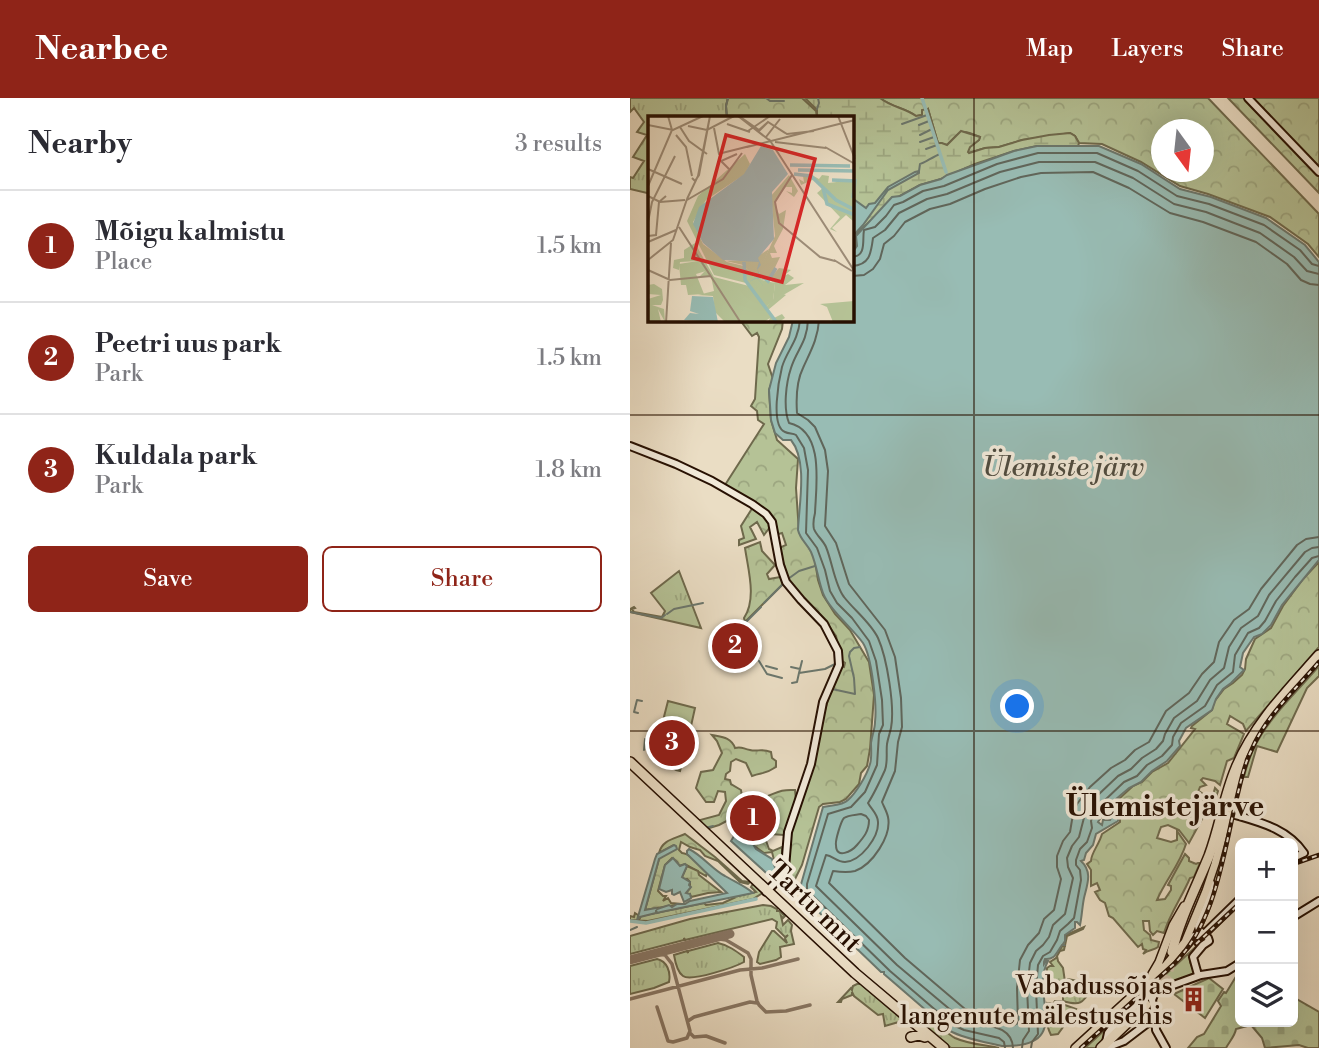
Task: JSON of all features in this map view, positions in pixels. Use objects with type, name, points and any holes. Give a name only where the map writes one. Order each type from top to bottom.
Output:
[{"type":"highway","points":[[1167,957],[1229,812],[1237,772],[1251,743],[1263,723],[1319,656]]},
{"type":"highway","points":[[1167,957],[1209,857],[1232,779],[1245,749],[1266,716],[1319,656]]},
{"type":"highway","name":"Tartu mnt","points":[[630,764],[691,826],[769,889]]},
{"type":"highway","name":"Tartu mnt","points":[[630,764],[769,889],[917,1032],[941,1048]]},
{"type":"highway","points":[[1103,1048],[1124,1023],[1148,1002]]},
{"type":"main road","points":[[1073,1048],[1146,981],[1188,935],[1215,864],[1229,812]]},
{"type":"street","points":[[1248,98],[1319,172]]},
{"type":"street","points":[[630,446],[712,481],[766,514],[772,522],[784,578],[824,624],[838,651],[839,665],[828,688],[812,760],[788,832],[785,865],[780,877],[769,889]]},
{"type":"street","points":[[1229,812],[1275,828],[1289,838]]},
{"type":"street","points":[[1202,937],[1198,926],[1208,901],[1215,864]]},
{"type":"street","points":[[1198,975],[1194,957],[1202,937],[1238,901]]},
{"type":"street","points":[[1298,914],[1319,902]]},
{"type":"street","points":[[1167,957],[1171,963],[1194,936],[1202,937]]},
{"type":"street","points":[[1148,1002],[1194,975],[1227,971],[1238,964]]},
{"type":"street","points":[[1148,1002],[1198,975]]},
{"type":"street","points":[[1148,1002],[1153,1022],[1165,1048]]},
{"type":"street","points":[[1124,1023],[1119,1036],[1121,1040],[1153,1022]]},
{"type":"street","points":[[1103,1048],[1123,1042],[1153,1022]]},
{"type":"green space","points":[[630,98],[728,98],[727,116],[648,116],[647,193],[630,189],[630,177],[633,178],[644,161],[633,157],[647,135],[637,132],[644,122],[634,108],[630,112]]},
{"type":"green space","points":[[728,98],[802,98],[816,111],[817,116],[727,116]]},
{"type":"green space","points":[[805,98],[880,98],[916,116],[922,115],[922,110],[928,109],[938,143],[947,145],[961,131],[980,137],[970,147],[969,153],[1022,140],[1070,133],[1079,143],[1078,146],[1037,146],[1014,151],[920,185],[896,198],[857,234],[854,251],[854,116],[817,116],[817,110]]},
{"type":"green space","points":[[880,98],[1208,98],[1319,214],[1319,257],[1308,244],[1270,217],[1174,182],[1214,182],[1214,119],[1151,119],[1151,168],[1102,144],[1079,143],[1070,133],[1022,140],[969,153],[967,152],[970,147],[980,137],[961,132],[947,145],[938,143],[928,109],[922,115],[916,116]]},
{"type":"green space","points":[[1228,98],[1246,98],[1319,174],[1319,193]]},
{"type":"green space","points":[[1251,98],[1319,98],[1319,168]]},
{"type":"green space","points":[[742,322],[783,322],[768,364],[773,379],[769,390],[771,420],[777,440],[798,459],[796,488],[799,532],[814,554],[823,595],[835,614],[850,630],[869,662],[874,695],[870,749],[867,766],[861,773],[859,784],[846,799],[819,807],[802,865],[792,885],[787,886],[788,841],[831,689],[845,663],[841,660],[836,636],[789,582],[779,548],[786,545],[782,533],[775,535],[773,521],[725,485],[764,424],[758,420],[757,411],[751,406],[755,399],[759,337],[757,333],[752,336]]},
{"type":"green space","points":[[753,507],[769,521],[770,527],[764,535],[757,522],[750,527],[756,539],[739,545],[739,540],[744,538],[741,526]]},
{"type":"green space","points":[[760,542],[762,551],[775,565],[767,574],[769,579],[780,577],[785,582],[745,622],[751,593],[745,548]]},
{"type":"green space","points":[[1319,562],[1319,647],[1246,731],[1243,724],[1230,716],[1227,724],[1244,734],[1234,758],[1227,761],[1220,785],[1215,781],[1203,778],[1201,780],[1206,785],[1200,787],[1198,792],[1203,794],[1203,800],[1211,802],[1215,788],[1218,791],[1213,807],[1207,810],[1189,843],[1179,830],[1168,825],[1161,827],[1157,838],[1171,842],[1177,840],[1177,831],[1186,844],[1157,900],[1165,899],[1171,890],[1168,885],[1185,854],[1189,861],[1200,863],[1164,933],[1157,931],[1153,935],[1149,921],[1143,921],[1144,930],[1151,940],[1159,942],[1158,947],[1143,954],[1146,950],[1142,944],[1138,947],[1109,916],[1105,903],[1095,892],[1100,890],[1097,883],[1091,886],[1091,870],[1087,864],[1091,861],[1102,834],[1120,822],[1120,811],[1117,809],[1106,816],[1110,807],[1133,786],[1168,763],[1195,729],[1191,728],[1192,726],[1212,710],[1214,702],[1224,689],[1242,675],[1255,639],[1271,628],[1283,606]]},
{"type":"green space","points":[[679,571],[701,628],[630,612],[634,607],[634,612],[662,617],[665,611],[651,593]]},
{"type":"green space","points":[[725,624],[752,628],[739,670],[720,665]]},
{"type":"green space","points":[[1319,666],[1319,676],[1307,688],[1277,752],[1257,746],[1248,777],[1244,777],[1253,750],[1266,727]]},
{"type":"green space","points":[[668,701],[695,708],[691,726],[674,722],[680,732],[689,736],[680,771],[672,768],[655,752]]},
{"type":"green space","points":[[712,735],[728,740],[735,748],[771,752],[776,761],[776,767],[772,770],[752,776],[746,763],[736,759],[731,762],[725,779],[741,790],[744,820],[750,818],[745,802],[781,791],[795,790],[796,801],[784,835],[770,834],[765,838],[769,849],[773,851],[782,847],[782,855],[774,860],[772,852],[764,853],[753,845],[736,816],[706,829],[700,820],[719,815],[726,801],[725,792],[718,791],[714,802],[706,802],[696,788],[701,772],[713,770],[722,753]]},
{"type":"green space","points":[[685,834],[715,857],[742,881],[750,882],[740,882],[718,861],[681,842],[679,850],[696,861],[707,873],[706,876],[685,864],[679,866],[672,858],[665,865],[658,891],[666,896],[663,901],[668,898],[671,903],[682,904],[645,910],[659,859],[674,845],[659,853],[663,845]]},
{"type":"green space","points":[[687,866],[698,871],[699,875],[721,892],[687,896],[690,882],[682,877]]},
{"type":"green space","points":[[754,882],[764,892],[753,899],[648,921],[630,920],[630,916],[634,917],[635,913],[639,920],[641,916],[704,903],[723,903],[734,897],[756,892],[751,887]]},
{"type":"green space","points":[[763,905],[777,909],[785,916],[781,916],[783,925],[788,920],[792,925],[794,944],[780,947],[781,957],[776,960],[760,964],[757,962],[759,952],[772,931],[787,943],[785,938],[788,935],[785,937],[776,928],[777,922],[772,919],[685,940],[684,938],[630,954],[630,936],[690,919]]},
{"type":"green space","points":[[1084,927],[1067,936],[1065,945],[1066,935]]},
{"type":"green space","points":[[718,943],[744,957],[744,962],[703,976],[688,977],[681,974],[674,955]]},
{"type":"green space","points":[[1200,943],[1188,955],[1194,972],[1192,976],[1148,992],[1120,1019],[1098,1048],[1085,1048]]},
{"type":"green space","points":[[1057,956],[1063,968],[1065,982],[1068,979],[1086,981],[1086,986],[1093,988],[1080,1002],[1063,1001],[1063,991],[1047,989],[1047,968],[1053,966],[1050,962]]},
{"type":"green space","points":[[657,959],[668,968],[669,982],[630,994],[630,966]]},
{"type":"green space","points":[[1209,978],[1223,989],[1205,1018],[1174,994]]},
{"type":"green space","points":[[1235,978],[1235,1027],[1244,1027],[1236,1029],[1226,1048],[1188,1048],[1197,1037],[1204,1034],[1221,1006],[1218,1001],[1224,992],[1226,993]]},
{"type":"green space","points":[[857,984],[861,984],[902,1021],[885,1026],[883,1014],[878,1015],[852,992],[852,995],[838,1002]]},
{"type":"green space","points":[[1298,1000],[1319,1012],[1319,1048],[1299,1045],[1265,1048],[1262,1038],[1253,1027],[1298,1027]]},
{"type":"green space","points":[[1055,1001],[1061,1001],[1062,1004],[1076,1009],[1058,1034],[1051,1035],[1046,1007],[1047,1003],[1053,1004]]},
{"type":"green space","points":[[914,1014],[929,1017],[955,1038],[999,1048],[951,1048],[920,1023]]},
{"type":"water","name":"Ülemiste järv","points":[[1037,146],[1099,146],[1151,170],[1151,182],[1169,182],[1180,189],[1211,197],[1266,218],[1305,245],[1319,262],[1319,560],[1282,605],[1271,625],[1262,634],[1254,637],[1243,653],[1240,667],[1244,670],[1223,689],[1212,710],[1186,728],[1179,741],[1180,746],[1167,761],[1108,806],[1098,822],[1102,825],[1103,820],[1110,820],[1117,809],[1118,821],[1096,834],[1093,845],[1081,861],[1087,870],[1088,879],[1080,925],[1075,922],[1075,928],[1065,935],[1064,945],[1044,962],[1048,961],[1043,989],[1046,1017],[1044,1029],[1038,1038],[1024,1044],[1002,1046],[950,1031],[881,972],[799,893],[785,891],[800,888],[823,807],[848,800],[866,773],[871,759],[875,705],[871,670],[863,643],[826,599],[811,552],[799,533],[799,459],[791,440],[783,440],[775,433],[771,420],[769,390],[776,363],[789,337],[793,322],[854,322],[856,236],[892,197],[1014,151]]},
{"type":"water","points":[[915,172],[919,173],[888,190],[854,235],[854,199],[866,208],[875,203],[888,187]]},
{"type":"water","points":[[738,819],[756,849],[772,859],[778,876],[774,880],[731,841]]},
{"type":"water","points":[[674,845],[677,849],[659,859],[645,910],[669,905],[672,907],[727,893],[687,854],[689,849],[720,873],[753,893],[657,913],[656,910],[656,913],[637,920],[657,854]]},
{"type":"water","points":[[673,858],[680,866],[687,866],[682,877],[690,882],[691,887],[686,893],[690,894],[691,898],[684,902],[680,892],[674,895],[672,890],[666,892],[659,889],[665,865]]},
{"type":"waterway","points":[[727,116],[728,98]]},
{"type":"waterway","points":[[766,98],[770,101],[784,101]]},
{"type":"waterway","points":[[817,109],[818,98]]},
{"type":"waterway","points":[[922,98],[946,172]]},
{"type":"waterway","points":[[902,124],[927,115]]},
{"type":"waterway","points":[[919,125],[929,121]]},
{"type":"waterway","points":[[920,135],[932,129]]},
{"type":"waterway","points":[[920,142],[934,137]]},
{"type":"waterway","points":[[926,149],[937,145]]},
{"type":"waterway","points":[[919,171],[920,164],[940,154]]},
{"type":"waterway","points":[[788,579],[799,571],[815,566]]},
{"type":"waterway","points":[[764,603],[783,584]]},
{"type":"waterway","points":[[667,614],[674,609],[703,603]]},
{"type":"waterway","points":[[744,624],[761,607]]},
{"type":"waterway","points":[[630,612],[661,618],[665,615]]},
{"type":"waterway","points":[[832,689],[855,694],[849,656],[854,648],[860,647]]},
{"type":"waterway","points":[[749,648],[752,653]]},
{"type":"waterway","points":[[759,661],[767,674],[782,678]]},
{"type":"waterway","points":[[799,673],[802,661]]},
{"type":"waterway","points":[[792,683],[797,682],[799,673],[825,669],[835,664]]},
{"type":"waterway","points":[[766,666],[777,669]]},
{"type":"waterway","points":[[791,667],[800,669]]},
{"type":"waterway","points":[[638,713],[634,712],[637,700],[642,701]]},
{"type":"waterway","points":[[644,750],[645,739]]},
{"type":"waterway","points":[[661,745],[667,750]]},
{"type":"waterway","points":[[668,751],[673,755]]},
{"type":"waterway","points":[[705,828],[713,826]]},
{"type":"waterway","points":[[630,921],[646,923],[756,899]]},
{"type":"waterway","points":[[630,930],[637,927]]},
{"type":"taxiway","points":[[713,938],[726,940],[748,953],[757,1001],[766,1012],[786,1011],[810,1005]]},
{"type":"taxiway","points":[[655,954],[665,955],[672,964],[690,1031],[687,1038],[668,1041],[657,1007]]},
{"type":"taxiway","points":[[630,999],[740,970],[762,968],[798,959]]},
{"type":"taxiway","points":[[688,1021],[750,1002],[757,1003]]},
{"type":"taxiway","points":[[690,1033],[694,1037],[706,1036],[725,1043]]},
{"type":"runway","points":[[630,960],[730,934]]},
{"type":"tunnel","points":[[1157,995],[1168,974],[1174,953]]},
{"type":"railway","points":[[1081,1048],[1174,964],[1188,947],[1209,907],[1241,779],[1251,751],[1272,715],[1319,662]]},
{"type":"railway","points":[[1298,862],[1319,855]]},
{"type":"railway","points":[[1196,944],[1235,908]]},
{"type":"place","name":"Peetri uus park","points":[[735,646]]},
{"type":"place","name":"Kuldala park","points":[[672,743]]},
{"type":"place","name":"Mõigu kalmistu","points":[[753,818]]},
{"type":"place","name":"Vabadussõjas langenute mälestusehis","points":[[1193,1000]]},
{"type":"district","name":"Ülemistejärve","points":[[1165,806]]}]
